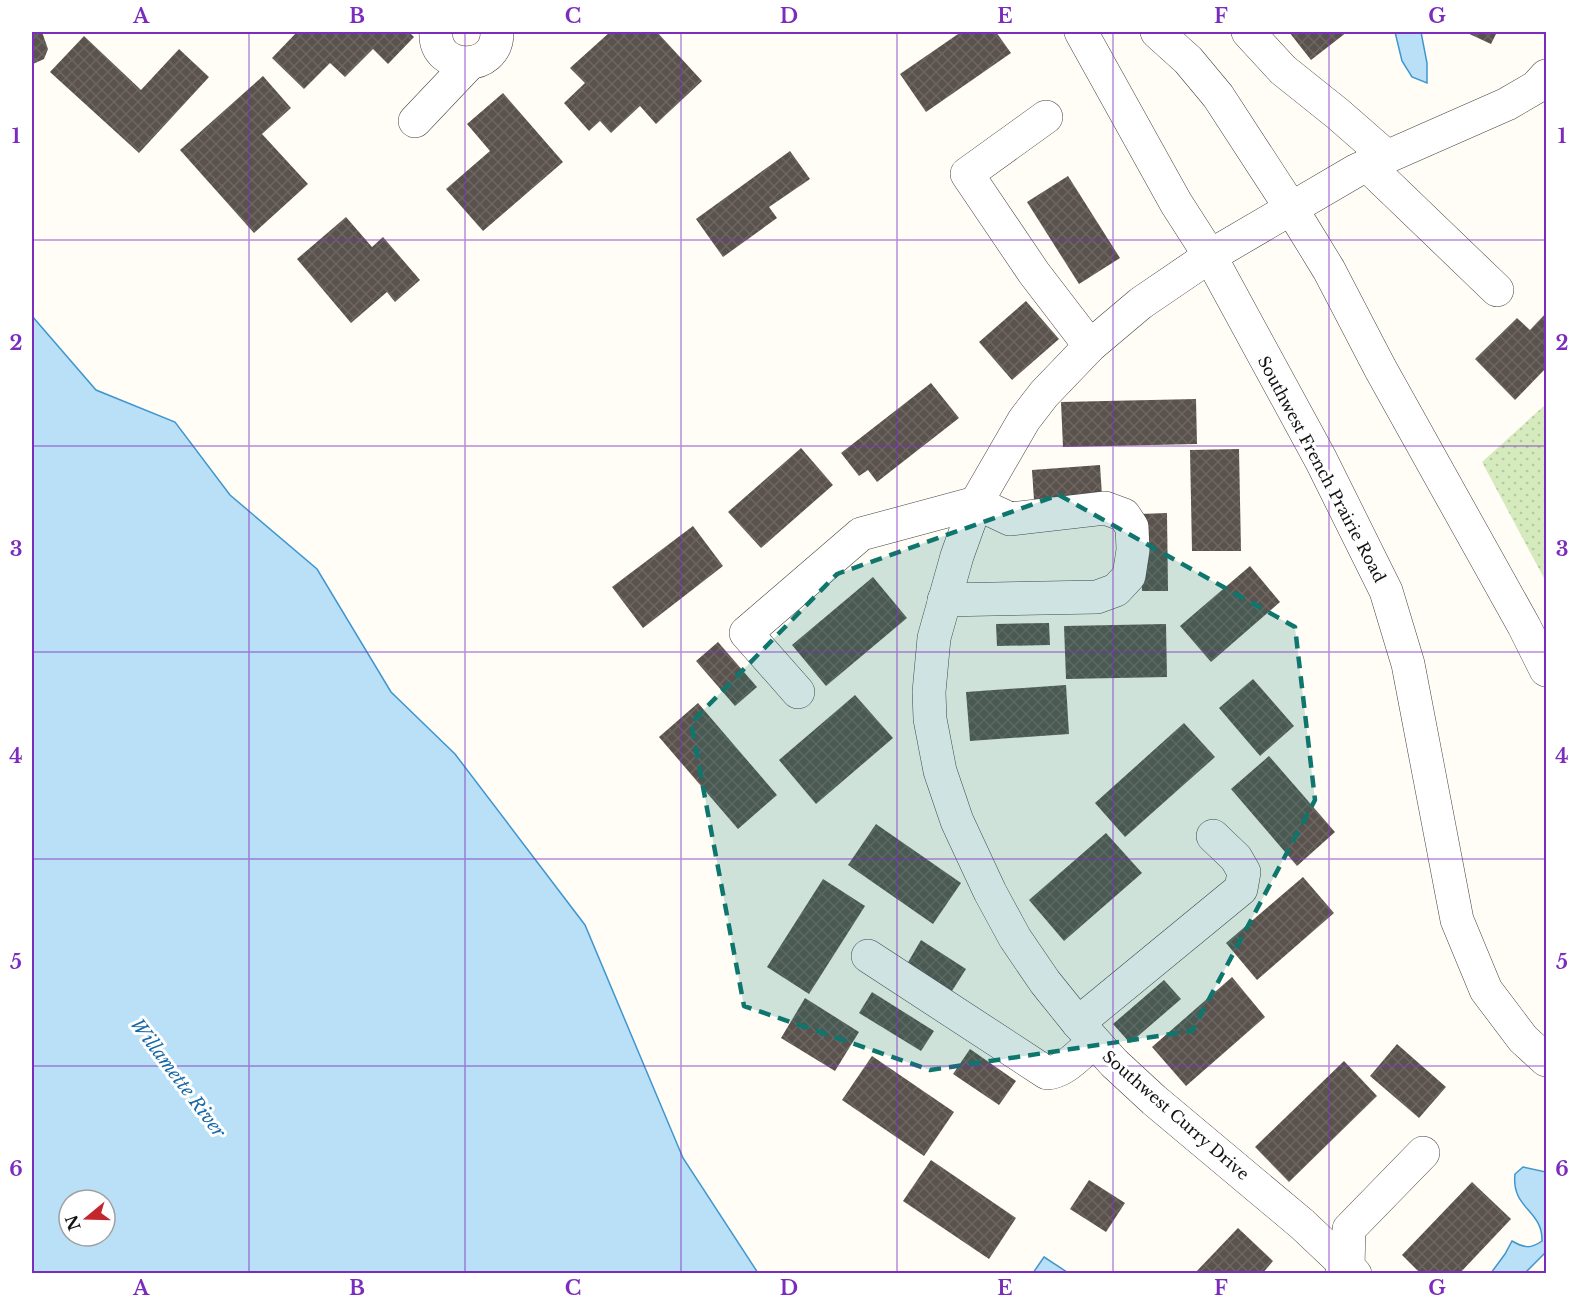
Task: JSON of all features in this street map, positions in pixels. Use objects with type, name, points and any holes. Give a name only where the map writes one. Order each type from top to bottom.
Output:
[{"type":"street","points":[[436,32],[436,38],[444,54],[455,62],[469,64]]},
{"type":"street","points":[[415,121],[469,64],[487,57],[496,44],[497,32]]},
{"type":"street","name":"Southwest French Prairie Road","points":[[1081,32],[1176,203],[1210,256],[1321,460],[1386,591],[1408,664],[1457,920],[1486,990],[1523,1039],[1546,1060]]},
{"type":"street","points":[[1157,32],[1188,60],[1218,96],[1329,270],[1380,368],[1546,670]]},
{"type":"street","points":[[1248,32],[1283,70],[1338,114],[1376,161],[1497,290]]},
{"type":"street","name":"Southwest Curry Drive","points":[[1348,1271],[1302,1224],[1154,1100],[1086,1033],[1045,982],[1015,938],[990,892],[957,821],[940,771],[930,719],[929,692],[934,638],[957,556],[976,502],[1024,420],[1044,394],[1090,346],[1141,303],[1210,256],[1291,208],[1376,161],[1507,104],[1536,87],[1546,76]]},
{"type":"street","points":[[1046,117],[967,174],[1034,273],[1090,346]]},
{"type":"street","points":[[798,692],[746,633],[861,534],[976,502],[1010,519],[1105,508],[1124,515],[1132,527],[1133,550],[1129,576],[1116,590],[1096,597],[945,600]]},
{"type":"street","points":[[868,956],[1047,1073],[1056,1072],[1065,1067],[1086,1033],[1241,889],[1244,872],[1236,858],[1213,836]]},
{"type":"street","points":[[1348,1271],[1348,1229],[1423,1153]]},
{"type":"highlighted area","points":[[1059,495],[1295,627],[1315,800],[1192,1031],[930,1070],[744,1006],[691,723],[837,574]]},
{"type":"green space","points":[[1546,404],[1546,582],[1482,462]]},
{"type":"water","points":[[1395,32],[1421,32],[1427,63],[1427,83],[1412,77],[1402,61]]},
{"type":"water","name":"Willamette River","points":[[32,316],[96,390],[175,422],[230,495],[317,569],[391,692],[455,754],[585,925],[683,1158],[758,1273],[32,1273]]},
{"type":"water","points":[[1523,1167],[1546,1172],[1546,1252],[1525,1273],[1491,1273],[1512,1241],[1527,1247],[1542,1241],[1538,1222],[1522,1202],[1515,1186],[1515,1174]]},
{"type":"water","points":[[1044,1257],[1067,1272],[1033,1273]]},
{"type":"building","points":[[32,32],[42,32],[48,49],[44,59],[33,64],[32,64]]},
{"type":"building","points":[[297,32],[409,32],[414,37],[388,64],[373,49],[345,77],[330,63],[304,89],[272,58]]},
{"type":"building","points":[[610,32],[657,32],[702,81],[656,124],[640,106],[611,133],[600,121],[589,131],[564,103],[585,83],[570,68]]},
{"type":"building","points":[[961,32],[996,32],[1011,53],[926,112],[900,74]]},
{"type":"building","points":[[1289,32],[1347,32],[1311,60]]},
{"type":"building","points":[[1465,32],[1497,32],[1491,44]]},
{"type":"building","points":[[84,36],[141,90],[179,49],[209,77],[139,153],[50,72]]},
{"type":"building","points":[[263,76],[291,108],[262,134],[308,184],[254,233],[180,150]]},
{"type":"building","points":[[503,93],[563,162],[483,231],[446,189],[490,151],[467,124]]},
{"type":"building","points":[[790,151],[810,179],[769,207],[777,218],[723,257],[696,219]]},
{"type":"building","points":[[1068,176],[1120,258],[1079,284],[1027,202]]},
{"type":"building","points":[[346,217],[372,247],[383,237],[420,280],[395,302],[387,292],[351,323],[297,259]]},
{"type":"building","points":[[1026,301],[1059,339],[1012,380],[979,342]]},
{"type":"building","points":[[1546,313],[1546,368],[1515,400],[1475,359],[1517,318],[1530,330]]},
{"type":"building","points":[[931,383],[959,418],[877,482],[868,470],[859,476],[841,453]]},
{"type":"building","points":[[1196,399],[1197,444],[1063,447],[1061,402]]},
{"type":"building","points":[[801,448],[833,485],[761,548],[728,512]]},
{"type":"building","points":[[1239,449],[1241,551],[1192,551],[1190,450]]},
{"type":"building","points":[[1100,465],[1102,496],[1034,500],[1032,470]]},
{"type":"building","points":[[1167,513],[1168,591],[1142,591],[1140,514]]},
{"type":"building","points":[[693,526],[723,566],[643,628],[612,587]]},
{"type":"building","points":[[1250,566],[1280,602],[1211,662],[1180,626]]},
{"type":"building","points":[[873,577],[907,618],[826,686],[792,645]]},
{"type":"building","points":[[1049,623],[1050,645],[997,646],[996,624]]},
{"type":"building","points":[[1166,624],[1167,677],[1066,679],[1064,626]]},
{"type":"building","points":[[718,642],[757,687],[735,706],[696,661]]},
{"type":"building","points":[[1253,679],[1294,726],[1260,756],[1219,708]]},
{"type":"building","points":[[1066,685],[1069,734],[970,741],[966,692]]},
{"type":"building","points":[[855,695],[893,738],[816,804],[779,760]]},
{"type":"building","points":[[698,703],[777,795],[738,829],[659,737]]},
{"type":"building","points":[[1184,723],[1215,757],[1125,837],[1095,803]]},
{"type":"building","points":[[1269,756],[1335,832],[1297,866],[1231,789]]},
{"type":"building","points":[[876,824],[961,883],[933,924],[848,865]]},
{"type":"building","points":[[1106,833],[1142,873],[1064,941],[1029,900]]},
{"type":"building","points":[[1303,877],[1334,913],[1257,980],[1226,943]]},
{"type":"building","points":[[823,879],[865,906],[809,994],[767,967]]},
{"type":"building","points":[[921,940],[966,969],[952,991],[907,964]]},
{"type":"building","points":[[1232,977],[1265,1017],[1186,1086],[1152,1047]]},
{"type":"building","points":[[1164,980],[1181,999],[1130,1043],[1113,1024]]},
{"type":"building","points":[[872,992],[934,1031],[921,1051],[859,1013]]},
{"type":"building","points":[[805,998],[859,1032],[835,1071],[781,1038]]},
{"type":"building","points":[[1397,1044],[1446,1087],[1419,1118],[1370,1076]]},
{"type":"building","points":[[970,1049],[1016,1081],[999,1105],[953,1074]]},
{"type":"building","points":[[872,1056],[954,1112],[924,1156],[842,1100]]},
{"type":"building","points":[[1344,1061],[1377,1096],[1289,1182],[1255,1147]]},
{"type":"building","points":[[931,1160],[1016,1218],[989,1259],[903,1201]]},
{"type":"building","points":[[1089,1180],[1125,1203],[1106,1232],[1070,1209]]},
{"type":"building","points":[[1472,1182],[1511,1219],[1459,1274],[1421,1274],[1402,1255]]},
{"type":"building","points":[[1238,1228],[1273,1261],[1262,1274],[1194,1274]]}]
